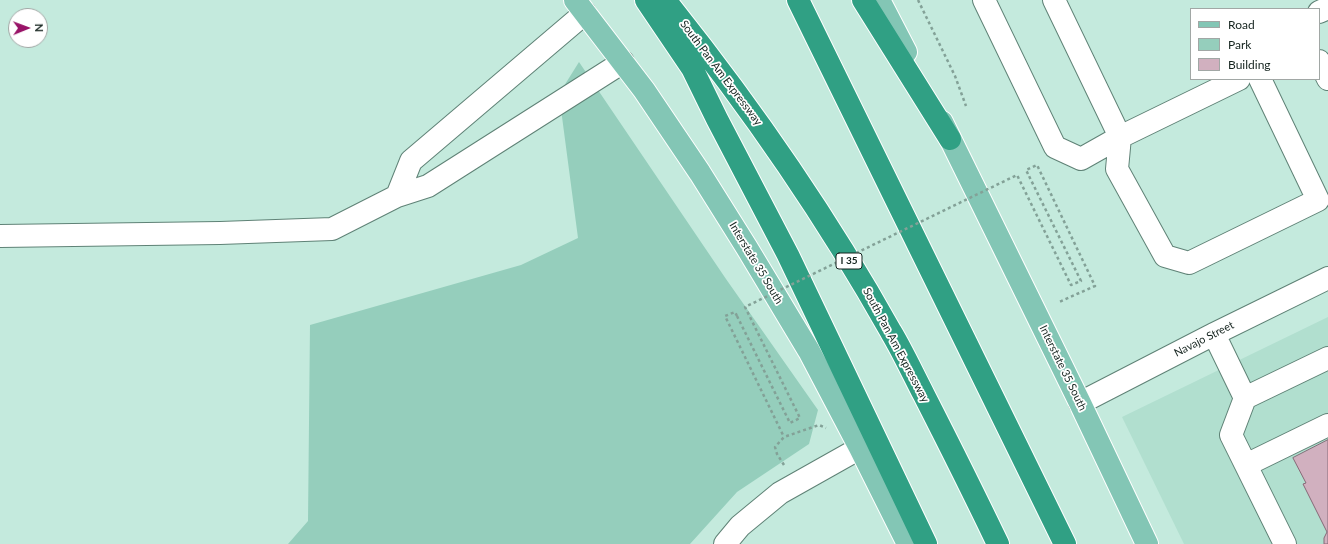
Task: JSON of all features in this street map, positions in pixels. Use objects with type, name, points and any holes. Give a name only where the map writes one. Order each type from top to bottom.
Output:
[{"type":"highway","points":[[646,0],[692,68],[720,126],[788,255],[926,544]]},
{"type":"highway","name":"South Pan Am Expressway","points":[[666,0],[755,117],[805,189],[835,238],[892,333],[998,544]]},
{"type":"highway","points":[[798,0],[1064,544]]},
{"type":"highway","points":[[863,0],[950,139]]},
{"type":"main road","name":"Interstate 35 South","points":[[879,0],[950,139],[1080,403],[1147,544]]},
{"type":"main road","name":"Interstate 35 South","points":[[580,6],[652,103],[747,248],[809,351],[908,544]]},
{"type":"street","points":[[984,0],[1055,148],[1081,159],[1120,137],[1237,80]]},
{"type":"street","points":[[1054,0],[1120,137],[1117,169],[1165,256],[1189,264],[1323,198],[1261,80]]},
{"type":"street","points":[[397,196],[411,161],[580,6]]},
{"type":"street","points":[[0,236],[220,234],[332,229],[397,196],[428,186],[623,62]]},
{"type":"street","points":[[1320,63],[1328,79]]},
{"type":"street","name":"Navajo Street","points":[[1080,403],[1214,334],[1328,278]]},
{"type":"street","points":[[1214,334],[1245,398]]},
{"type":"street","points":[[1285,544],[1231,435],[1245,398],[1328,358]]},
{"type":"street","points":[[1246,465],[1328,425]]},
{"type":"street","points":[[725,544],[740,526],[780,493],[860,448]]},
{"type":"path","points":[[918,0],[955,76],[966,106]]},
{"type":"path","points":[[784,437],[725,316],[735,312],[790,423],[795,421],[800,418],[745,307],[1017,175],[1071,285],[1081,281],[1026,170],[1037,165],[1095,286],[1059,302]]},
{"type":"path","points":[[784,464],[777,454],[775,446],[784,437],[819,425],[828,429]]},
{"type":"shaded area","points":[[1328,317],[1328,544],[1184,544],[1122,417]]},
{"type":"green space","points":[[579,62],[726,279],[818,410],[809,444],[737,492],[690,544],[288,544],[308,521],[310,325],[521,265],[578,238],[559,94]]},
{"type":"building","points":[[1328,440],[1328,544],[1324,544],[1324,538],[1327,532],[1303,484],[1306,483],[1293,458]]}]
